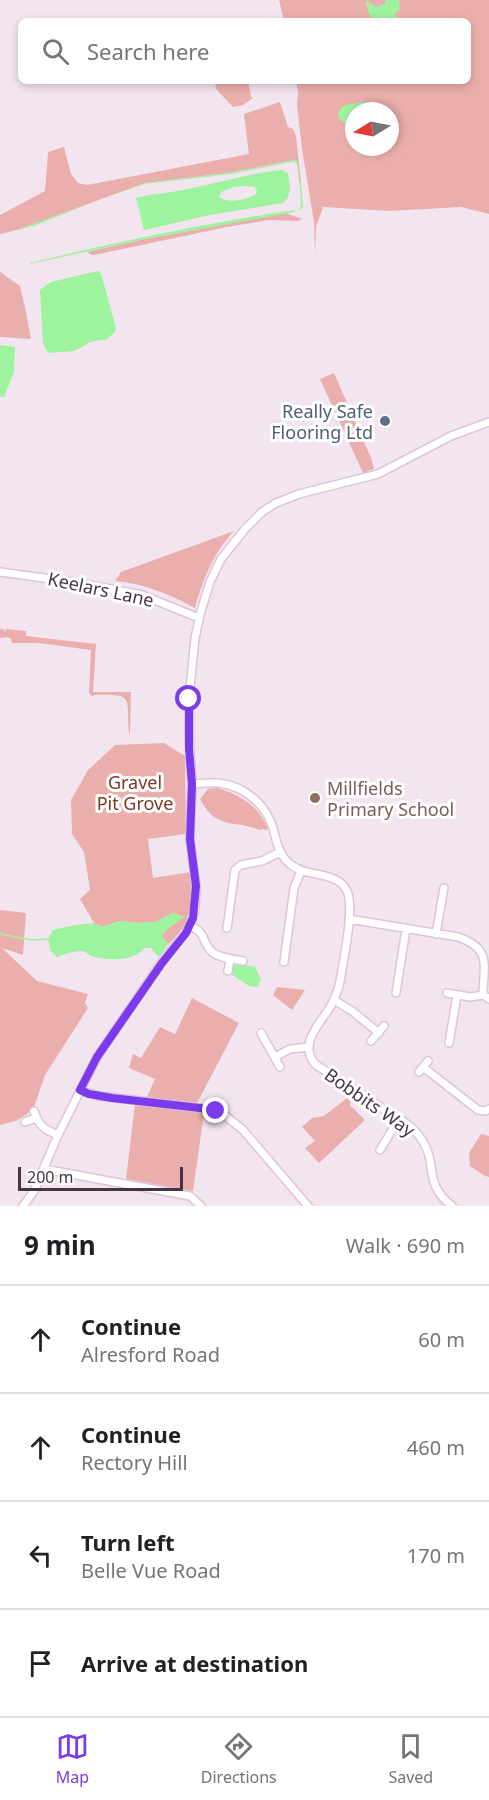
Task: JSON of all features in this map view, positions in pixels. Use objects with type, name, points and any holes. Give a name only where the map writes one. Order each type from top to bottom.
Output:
[{"type":"street","points":[[23,1206],[34,1191],[58,1135],[97,1057],[190,926],[195,908],[196,886],[190,839],[192,784],[189,699],[199,618],[210,582],[225,554],[245,529],[271,506],[299,494],[378,474],[451,436],[489,422]]},
{"type":"street","name":"Keelars Lane","points":[[0,572],[73,582],[142,595],[199,618]]},
{"type":"street","points":[[192,784],[218,783],[230,785],[247,793],[260,804],[269,817],[280,852],[291,865],[301,871],[333,878],[345,887],[349,898],[340,982],[334,1000],[314,1030],[309,1047],[290,1048],[275,1057]]},
{"type":"street","points":[[231,924],[235,870],[241,865],[262,861],[280,852]]},
{"type":"street","points":[[281,959],[294,888],[301,871]]},
{"type":"street","points":[[436,934],[441,891]]},
{"type":"street","points":[[348,919],[473,941],[480,946],[487,960],[486,997],[447,993]]},
{"type":"street","points":[[190,926],[204,936],[212,951],[230,959],[243,961]]},
{"type":"street","points":[[398,991],[406,929]]},
{"type":"street","points":[[228,971],[230,959]]},
{"type":"street","points":[[449,1043],[448,1024],[457,994]]},
{"type":"street","points":[[334,1000],[379,1033]]},
{"type":"street","points":[[371,1041],[384,1026]]},
{"type":"street","points":[[264,1034],[280,1067]]},
{"type":"street","name":"Bobbits Way","points":[[309,1047],[315,1064],[399,1119],[423,1141],[434,1186],[442,1198],[452,1206]]},
{"type":"street","points":[[423,1067],[478,1110],[489,1109]]},
{"type":"street","points":[[80,1090],[99,1096],[200,1108],[222,1113],[243,1130],[308,1206]]},
{"type":"street","points":[[25,1122],[35,1115],[43,1128],[58,1135]]},
{"type":"street","points":[[383,1150],[399,1119]]},
{"type":"street","points":[[44,1169],[190,1196],[201,1206]]},
{"type":"green space","points":[[279,0],[489,0],[489,214],[461,207],[390,211],[323,207],[316,227],[315,255],[314,222],[297,105],[297,84],[471,84],[471,18],[283,18]]},
{"type":"green space","points":[[215,84],[249,84],[253,98],[243,105],[233,107],[216,89]]},
{"type":"green space","points":[[280,102],[288,127],[293,129],[296,136],[301,183],[298,163],[295,160],[228,173],[145,183],[17,230],[0,234],[0,215],[45,191],[48,152],[64,147],[71,174],[78,183],[87,185],[249,154],[244,114]]},
{"type":"green space","points":[[285,213],[302,219],[298,221],[269,220],[99,254],[92,255],[87,252],[140,240]]},
{"type":"green space","points":[[0,272],[20,286],[31,339],[0,337]]},
{"type":"green space","points":[[334,373],[371,458],[374,469],[363,473],[320,379]]},
{"type":"green space","points":[[234,531],[220,548],[210,567],[195,608],[156,590],[115,581],[121,572]]},
{"type":"green space","points":[[0,629],[4,629],[5,632],[6,629],[26,631],[26,636],[96,644],[93,692],[131,692],[130,734],[126,700],[116,695],[94,695],[93,697],[89,693],[91,650],[39,643],[12,643],[8,637],[0,638]]},
{"type":"green space","name":"Gravel Pit Grove","points":[[164,743],[185,756],[186,834],[148,839],[153,878],[191,872],[193,886],[192,914],[182,931],[168,944],[162,936],[168,928],[184,917],[173,913],[156,922],[120,921],[102,927],[94,923],[80,899],[90,890],[84,852],[72,834],[71,800],[88,770],[115,745]]},
{"type":"green space","points":[[217,788],[241,798],[255,808],[268,830],[226,822],[213,816],[200,799],[208,789]]},
{"type":"green space","points":[[0,910],[26,913],[23,955],[2,948],[37,981],[88,994],[85,1003],[88,1008],[45,1075],[33,1110],[16,1121],[0,1125]]},
{"type":"green space","points":[[277,987],[305,990],[292,1010],[273,995]]},
{"type":"green space","points":[[192,998],[239,1023],[196,1105],[146,1099],[155,1079],[129,1068],[133,1054],[141,1058],[160,1027],[175,1034]]},
{"type":"green space","points":[[347,1098],[351,1102],[350,1105],[365,1120],[319,1163],[305,1148],[315,1141],[302,1127],[312,1118],[324,1116]]},
{"type":"green space","points":[[135,1104],[204,1113],[193,1191],[126,1179]]},
{"type":"green space","points":[[481,1134],[489,1136],[489,1177],[470,1166],[469,1153]]},
{"type":"shaded area","points":[[385,0],[399,0],[400,9],[395,14],[397,18],[372,18],[367,1],[376,7],[385,4]]},
{"type":"shaded area","points":[[345,106],[345,124],[339,118],[338,113]]},
{"type":"shaded area","points":[[295,160],[298,163],[303,207],[298,210],[301,200],[295,162],[231,174],[145,184],[107,197],[145,183],[228,173]]},
{"type":"shaded area","points":[[282,170],[288,173],[289,193],[283,203],[210,215],[144,230],[136,198]],"holes":[[[234,187],[254,187],[257,191],[255,195],[246,198],[232,201],[219,197],[221,192]]]},
{"type":"shaded area","points":[[97,201],[34,226],[17,230]]},
{"type":"shaded area","points":[[295,210],[295,212],[140,240],[30,264],[162,234]]},
{"type":"shaded area","points":[[98,271],[102,277],[116,328],[115,332],[107,339],[91,342],[74,351],[49,353],[43,343],[40,290],[51,282]]},
{"type":"shaded area","points":[[0,345],[15,347],[14,372],[4,397],[0,397]]},
{"type":"shaded area","points":[[173,913],[185,917],[168,928],[162,936],[168,944],[159,957],[151,948],[145,948],[128,958],[114,959],[94,957],[81,951],[57,957],[50,950],[48,939],[53,930],[94,923],[102,927],[120,921],[156,922]]},
{"type":"shaded area","points":[[234,963],[255,967],[261,979],[257,987],[249,986],[231,974]]},
{"type":"waterway","points":[[0,934],[32,940],[48,939]]},
{"type":"place","name":"Really Safe Flooring Ltd","points":[[385,421]]},
{"type":"place","name":"Millfields Primary School","points":[[315,798]]},
{"type":"route","points":[[189,699],[192,784],[190,839],[196,886],[193,918],[186,933],[162,963],[97,1057],[80,1090],[99,1096],[216,1111]]}]
